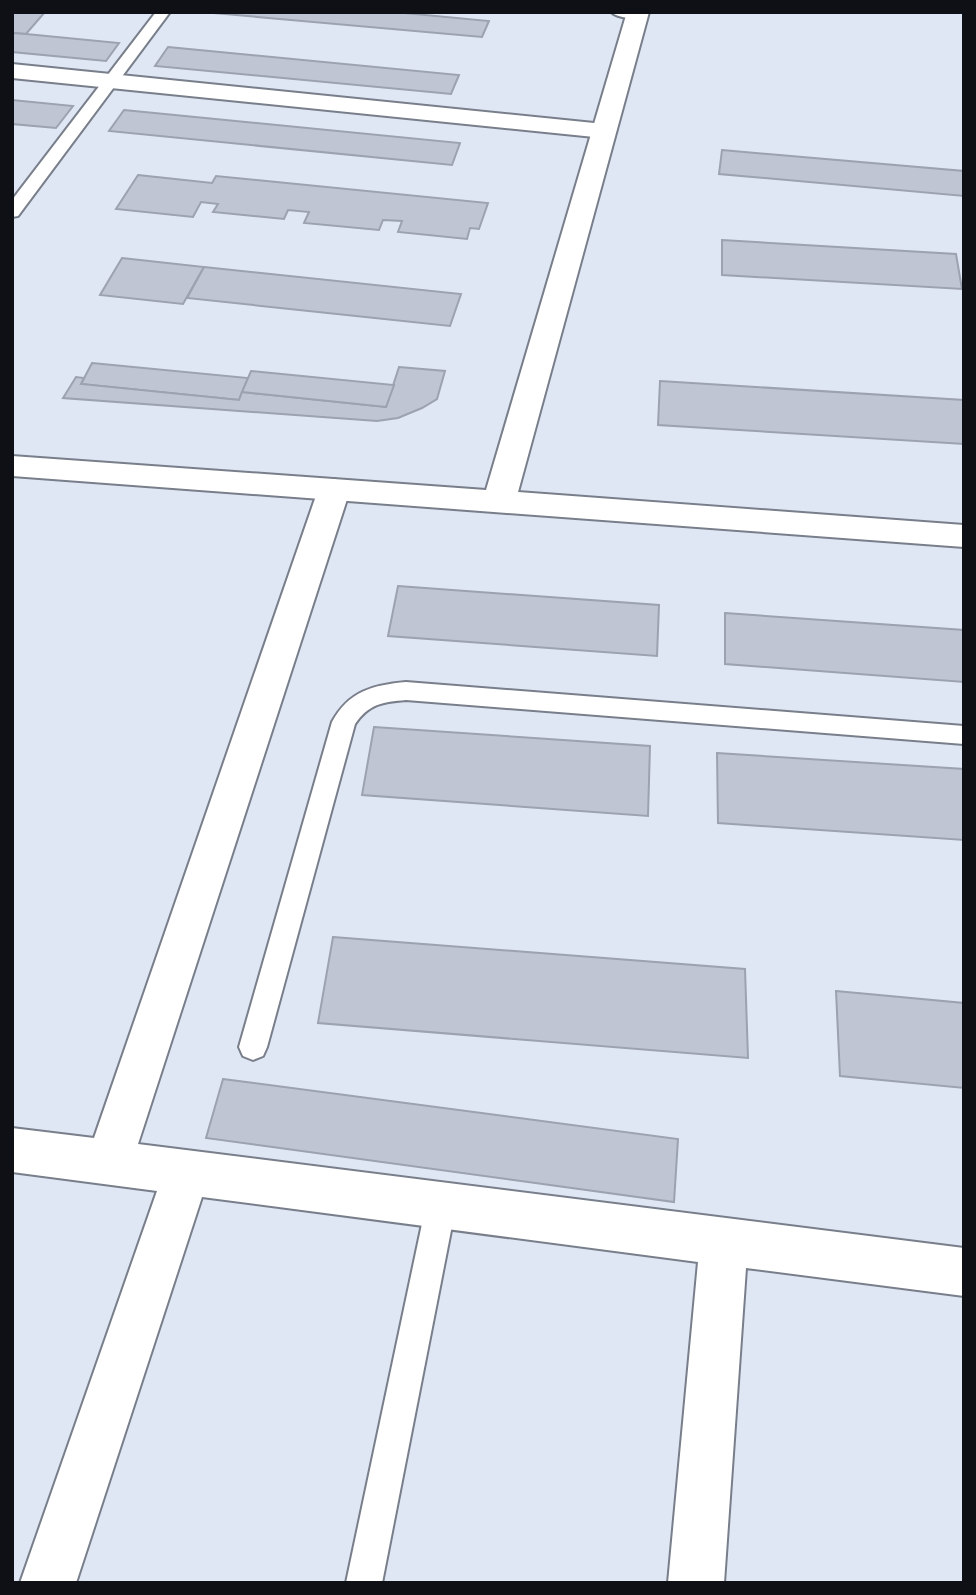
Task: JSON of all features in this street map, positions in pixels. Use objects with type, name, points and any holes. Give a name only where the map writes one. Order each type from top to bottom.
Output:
[{"type":"street","points":[[499,502],[604,131],[631,13]]},
{"type":"street","points":[[12,71],[604,131]]},
{"type":"street","points":[[12,466],[964,536]]},
{"type":"street","points":[[109,1163],[334,490]]},
{"type":"street","points":[[12,1150],[964,1272]]},
{"type":"street","points":[[48,1583],[187,1173]]},
{"type":"street","points":[[696,1583],[724,1241]]},
{"type":"lane","points":[[12,212],[163,12]]},
{"type":"lane","points":[[253,1047],[344,722],[358,701],[376,694],[406,691],[964,735]]},
{"type":"lane","points":[[364,1583],[441,1205]]},
{"type":"building","points":[[12,12],[45,12],[26,34],[12,33]]},
{"type":"building","points":[[202,12],[394,12],[489,21],[482,37]]},
{"type":"building","points":[[12,33],[119,43],[106,61],[12,52]]},
{"type":"building","points":[[168,47],[459,75],[451,94],[155,66]]},
{"type":"building","points":[[12,100],[73,106],[56,128],[12,124]]},
{"type":"building","points":[[124,110],[460,143],[452,165],[109,131]]},
{"type":"building","points":[[722,150],[964,171],[964,196],[719,174]]},
{"type":"building","points":[[138,175],[212,183],[216,176],[488,203],[479,229],[470,228],[467,239],[398,232],[402,221],[383,220],[379,230],[304,223],[309,212],[288,210],[284,219],[213,212],[218,204],[201,202],[193,217],[116,209]]},
{"type":"building","points":[[722,240],[956,254],[962,289],[722,275]]},
{"type":"building","points":[[122,258],[204,267],[183,304],[100,295]]},
{"type":"building","points":[[204,267],[461,294],[450,326],[187,298]]},
{"type":"building","points":[[92,363],[248,378],[239,400],[81,384]]},
{"type":"building","points":[[399,367],[445,371],[437,399],[398,418],[377,421],[63,398],[76,377],[84,378],[81,384],[239,400],[242,392],[386,407]]},
{"type":"building","points":[[251,371],[394,385],[386,407],[242,392]]},
{"type":"building","points":[[660,381],[964,400],[964,444],[658,425]]},
{"type":"building","points":[[398,586],[659,605],[657,656],[388,636]]},
{"type":"building","points":[[725,613],[964,630],[964,682],[725,664]]},
{"type":"building","points":[[374,727],[650,746],[648,816],[362,795]]},
{"type":"building","points":[[717,753],[964,769],[964,840],[718,823]]},
{"type":"building","points":[[333,937],[745,969],[748,1058],[318,1023]]},
{"type":"building","points":[[836,991],[964,1003],[964,1088],[840,1076]]},
{"type":"building","points":[[223,1079],[678,1139],[674,1202],[206,1138]]}]
